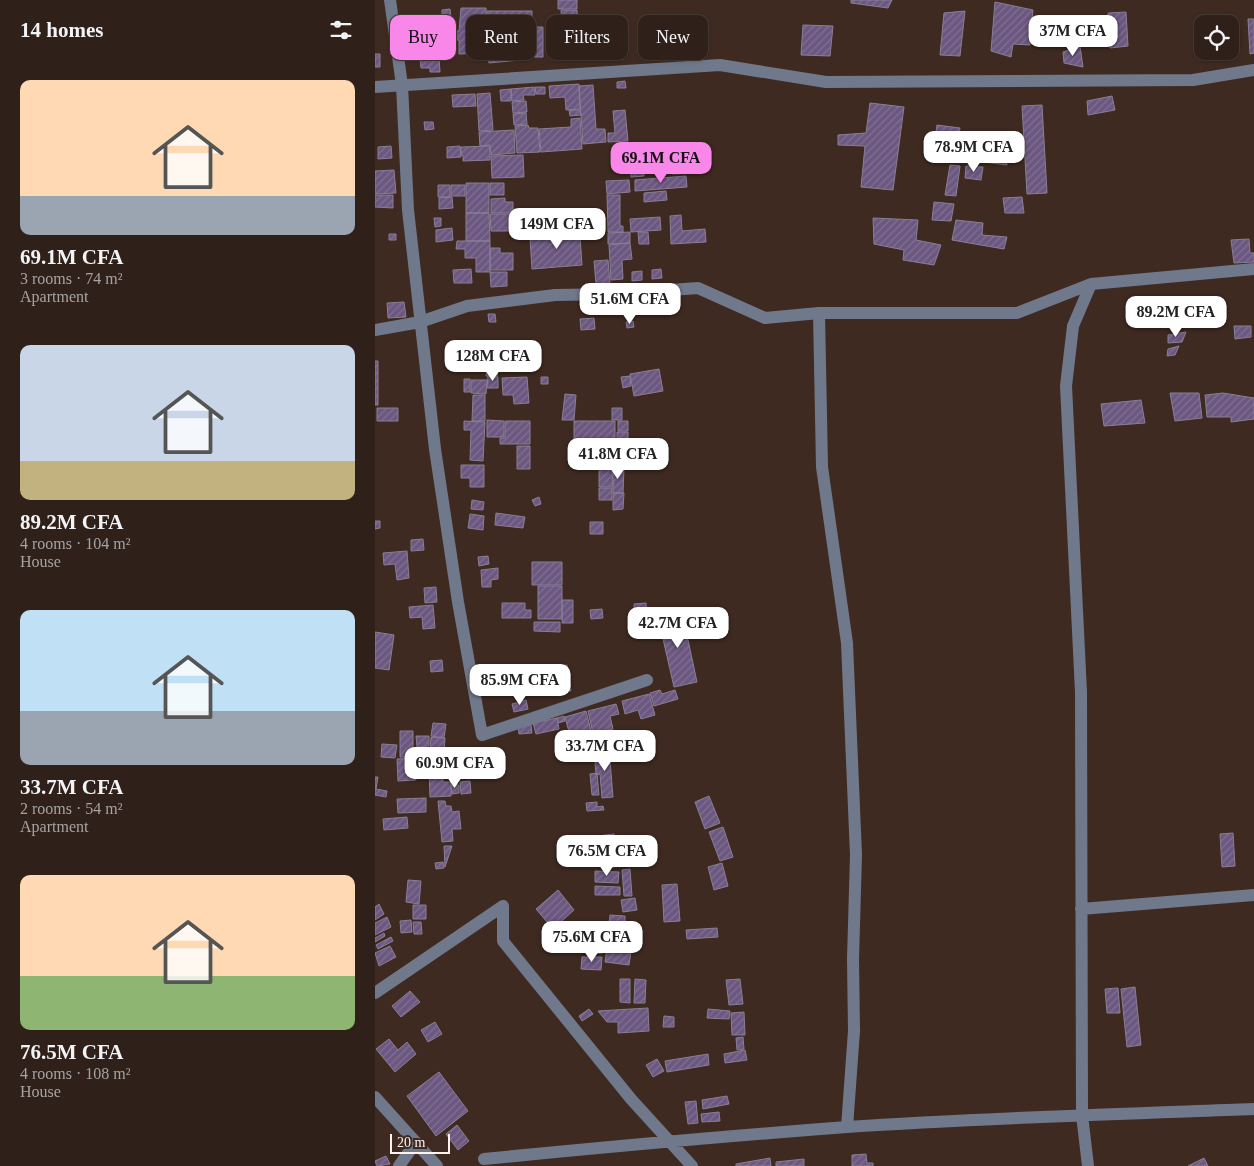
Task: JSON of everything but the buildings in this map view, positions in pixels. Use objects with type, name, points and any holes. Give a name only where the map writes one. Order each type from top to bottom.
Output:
[{"type":"street","points":[[390,0],[402,85],[408,210],[420,322],[456,592],[482,735],[647,680]]},
{"type":"street","points":[[375,88],[720,65],[826,82],[1193,80],[1254,70]]},
{"type":"street","points":[[375,330],[420,322],[467,306],[555,295],[616,294],[698,288],[765,318],[819,313],[1017,313],[1091,284],[1254,269]]},
{"type":"street","points":[[1088,1166],[1082,1115],[1081,692],[1066,386],[1073,326],[1091,284]]},
{"type":"street","points":[[819,313],[822,467],[847,643],[856,855],[853,959],[854,1031],[847,1127]]},
{"type":"street","points":[[1081,909],[1254,895]]},
{"type":"street","points":[[375,994],[503,906],[503,941],[631,1099],[692,1166]]},
{"type":"street","points":[[375,1097],[437,1166]]},
{"type":"street","points":[[484,1159],[623,1145],[672,1143],[847,1127],[1082,1115],[1254,1110]]},
{"type":"street","points":[[399,1166],[416,1142]]}]
